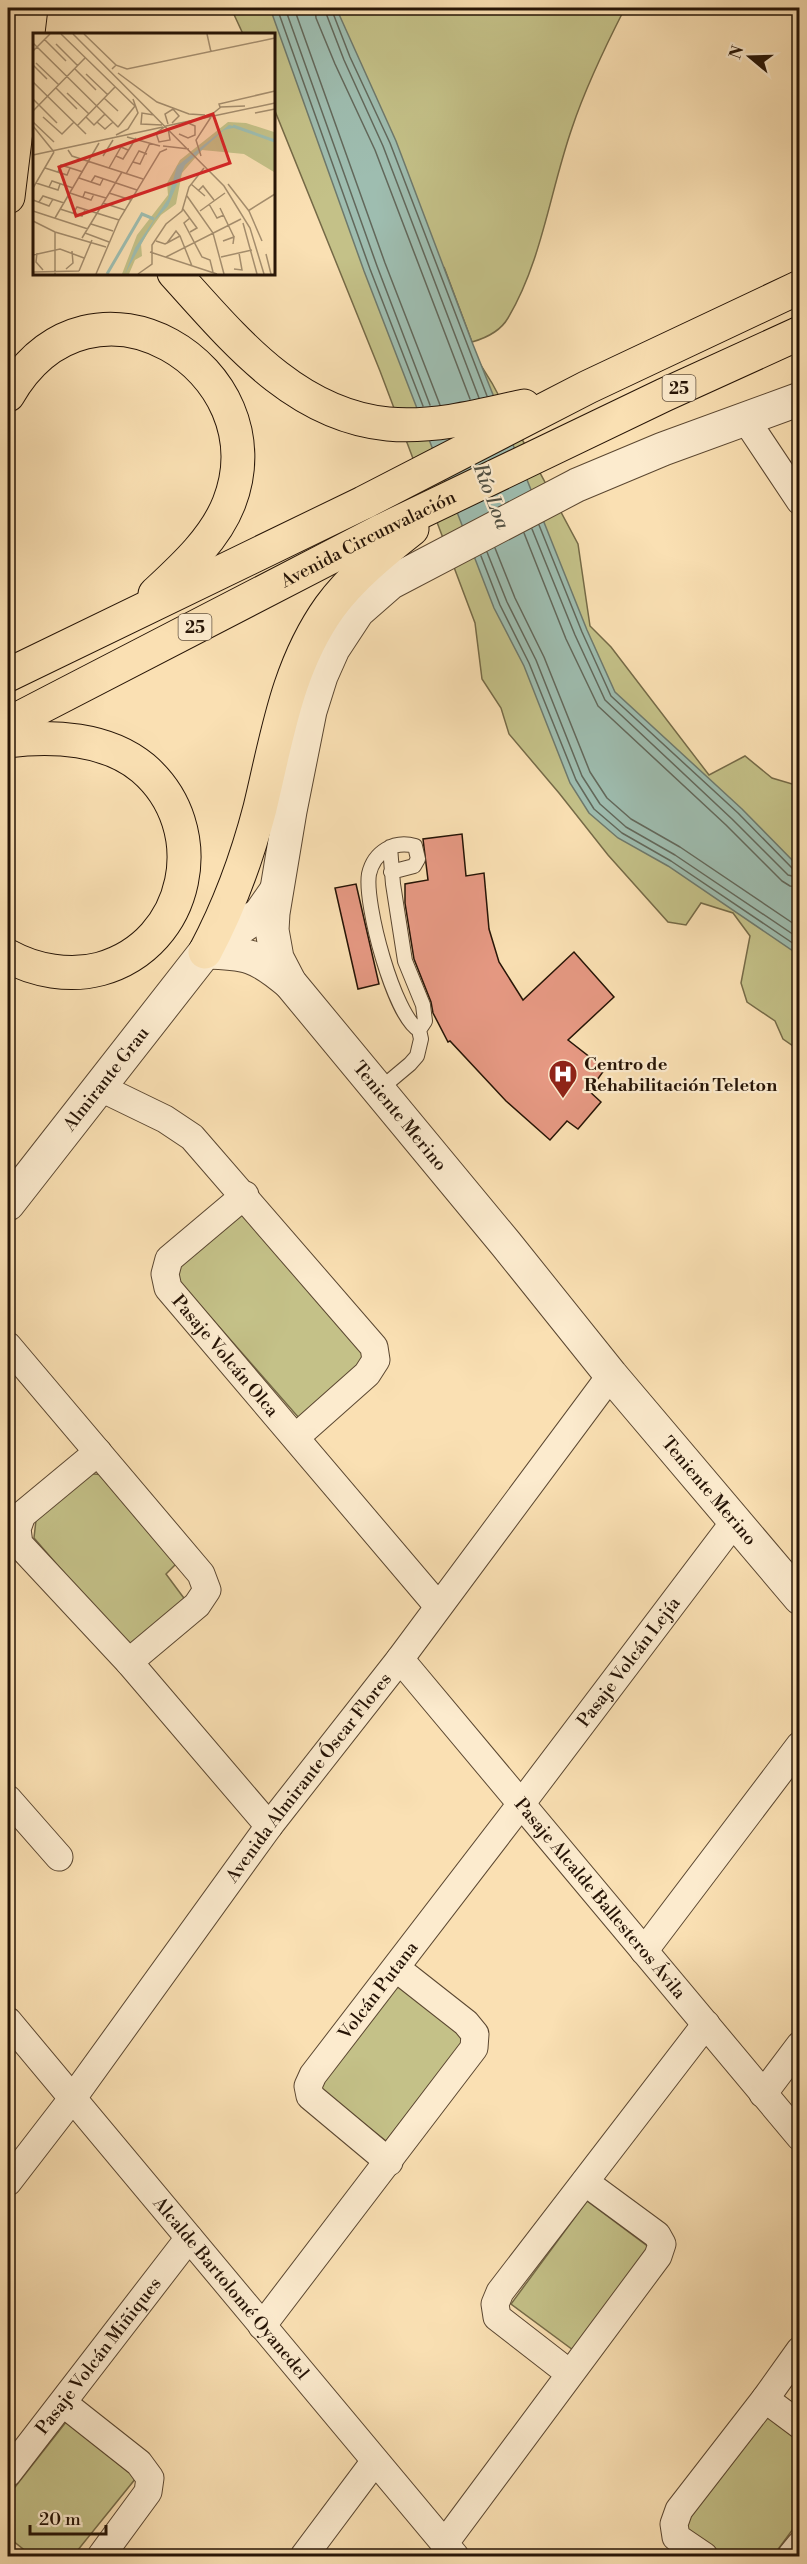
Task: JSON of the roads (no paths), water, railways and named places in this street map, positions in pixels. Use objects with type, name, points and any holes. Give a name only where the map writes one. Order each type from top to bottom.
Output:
[{"type":"highway","points":[[8,39],[12,8]]},
{"type":"highway","points":[[33,8],[37,33]]},
{"type":"highway","points":[[8,197],[33,8]]},
{"type":"highway","points":[[175,274],[225,329],[270,372],[303,396],[326,407],[370,421],[415,424],[534,409]]},
{"type":"highway","name":"Avenida Circunvalación","points":[[10,673],[363,503],[534,409],[588,387],[800,287]]},
{"type":"highway","points":[[8,395],[23,372],[37,358],[69,338],[103,328],[137,332],[170,345],[198,365],[221,396],[231,420],[236,442],[237,464],[230,502],[200,549],[152,597],[124,618]]},
{"type":"highway","name":"Avenida Circunvalación","points":[[8,724],[382,543],[451,498],[664,395],[800,333]]},
{"type":"highway","points":[[205,952],[223,918],[247,850],[283,707],[302,656],[330,607],[382,543]]},
{"type":"highway","points":[[8,741],[62,739],[86,743],[108,749],[141,767],[160,786],[173,806],[180,825],[185,863],[177,899],[167,918],[142,948],[126,958],[88,972],[68,972],[32,968],[8,956]]},
{"type":"street","name":"Teniente Merino","points":[[800,399],[663,449],[577,485],[390,583],[358,611],[333,649],[321,676],[310,711],[273,913],[273,944],[290,983],[611,1375],[800,1598]]},
{"type":"street","points":[[746,420],[800,501]]},
{"type":"street","name":"Almirante Grau","points":[[8,1204],[205,952],[260,914],[276,891]]},
{"type":"street","points":[[205,952],[247,955],[272,968],[290,983]]},
{"type":"street","points":[[99,1087],[165,1119],[192,1137],[245,1195],[374,1347],[376,1360],[367,1374],[296,1437]]},
{"type":"street","name":"Pasaje Volcán Olca","points":[[245,1195],[169,1259],[165,1274],[168,1288],[438,1606]]},
{"type":"street","points":[[8,1346],[201,1574],[207,1590],[197,1605],[129,1662]]},
{"type":"street","name":"Avenida Almirante Óscar Flores","points":[[8,2182],[72,2099],[269,1826],[400,1659],[611,1375]]},
{"type":"street","points":[[98,1452],[22,1515],[17,1528],[19,1544],[129,1662],[269,1826]]},
{"type":"street","name":"Pasaje Volcán Lejía","points":[[521,1804],[735,1521]]},
{"type":"street","name":"Pasaje Alcalde Ballesteros Ávila","points":[[400,1659],[800,2137]]},
{"type":"street","points":[[644,1951],[800,1745]]},
{"type":"street","points":[[8,1799],[58,1857]]},
{"type":"street","name":"Volcán Putana","points":[[389,2162],[310,2096],[308,2086],[313,2075],[521,1804]]},
{"type":"street","points":[[262,2326],[474,2048],[475,2034],[466,2023],[396,1968]]},
{"type":"street","name":"Alcalde Bartolomé Oyanedel","points":[[8,2021],[449,2550]]},
{"type":"street","points":[[569,2373],[497,2317],[495,2304],[500,2292],[706,2024]]},
{"type":"street","points":[[763,2094],[800,2045]]},
{"type":"street","points":[[449,2550],[569,2373],[658,2256],[662,2244],[657,2235],[585,2182]]},
{"type":"street","name":"Pasaje Volcán Miñiques","points":[[8,2473],[189,2238]]},
{"type":"street","points":[[704,2556],[676,2537],[674,2524],[679,2510],[800,2350]]},
{"type":"street","points":[[765,2399],[800,2425]]},
{"type":"street","points":[[63,2403],[139,2463],[150,2478],[148,2492],[101,2556]]},
{"type":"street","points":[[304,2556],[375,2461]]},
{"type":"street","points":[[791,2556],[800,2545]]},
{"type":"lane","points":[[369,888],[409,869],[417,862],[418,855],[415,846],[385,849],[374,862],[369,874],[369,888],[383,956],[401,1007],[407,1020],[420,1030]]},
{"type":"lane","points":[[379,1090],[410,1065],[417,1056],[424,1013],[405,961],[392,878],[390,847]]},
{"type":"water","name":"Río Loa","points":[[270,8],[336,8],[396,141],[472,342],[587,630],[615,692],[742,809],[799,867],[799,955],[668,866],[618,838],[589,813],[570,783],[524,666],[494,608],[364,271]]},
{"type":"place","name":"Centro de Rehabilitación Teleton","points":[[563,1100]]}]
